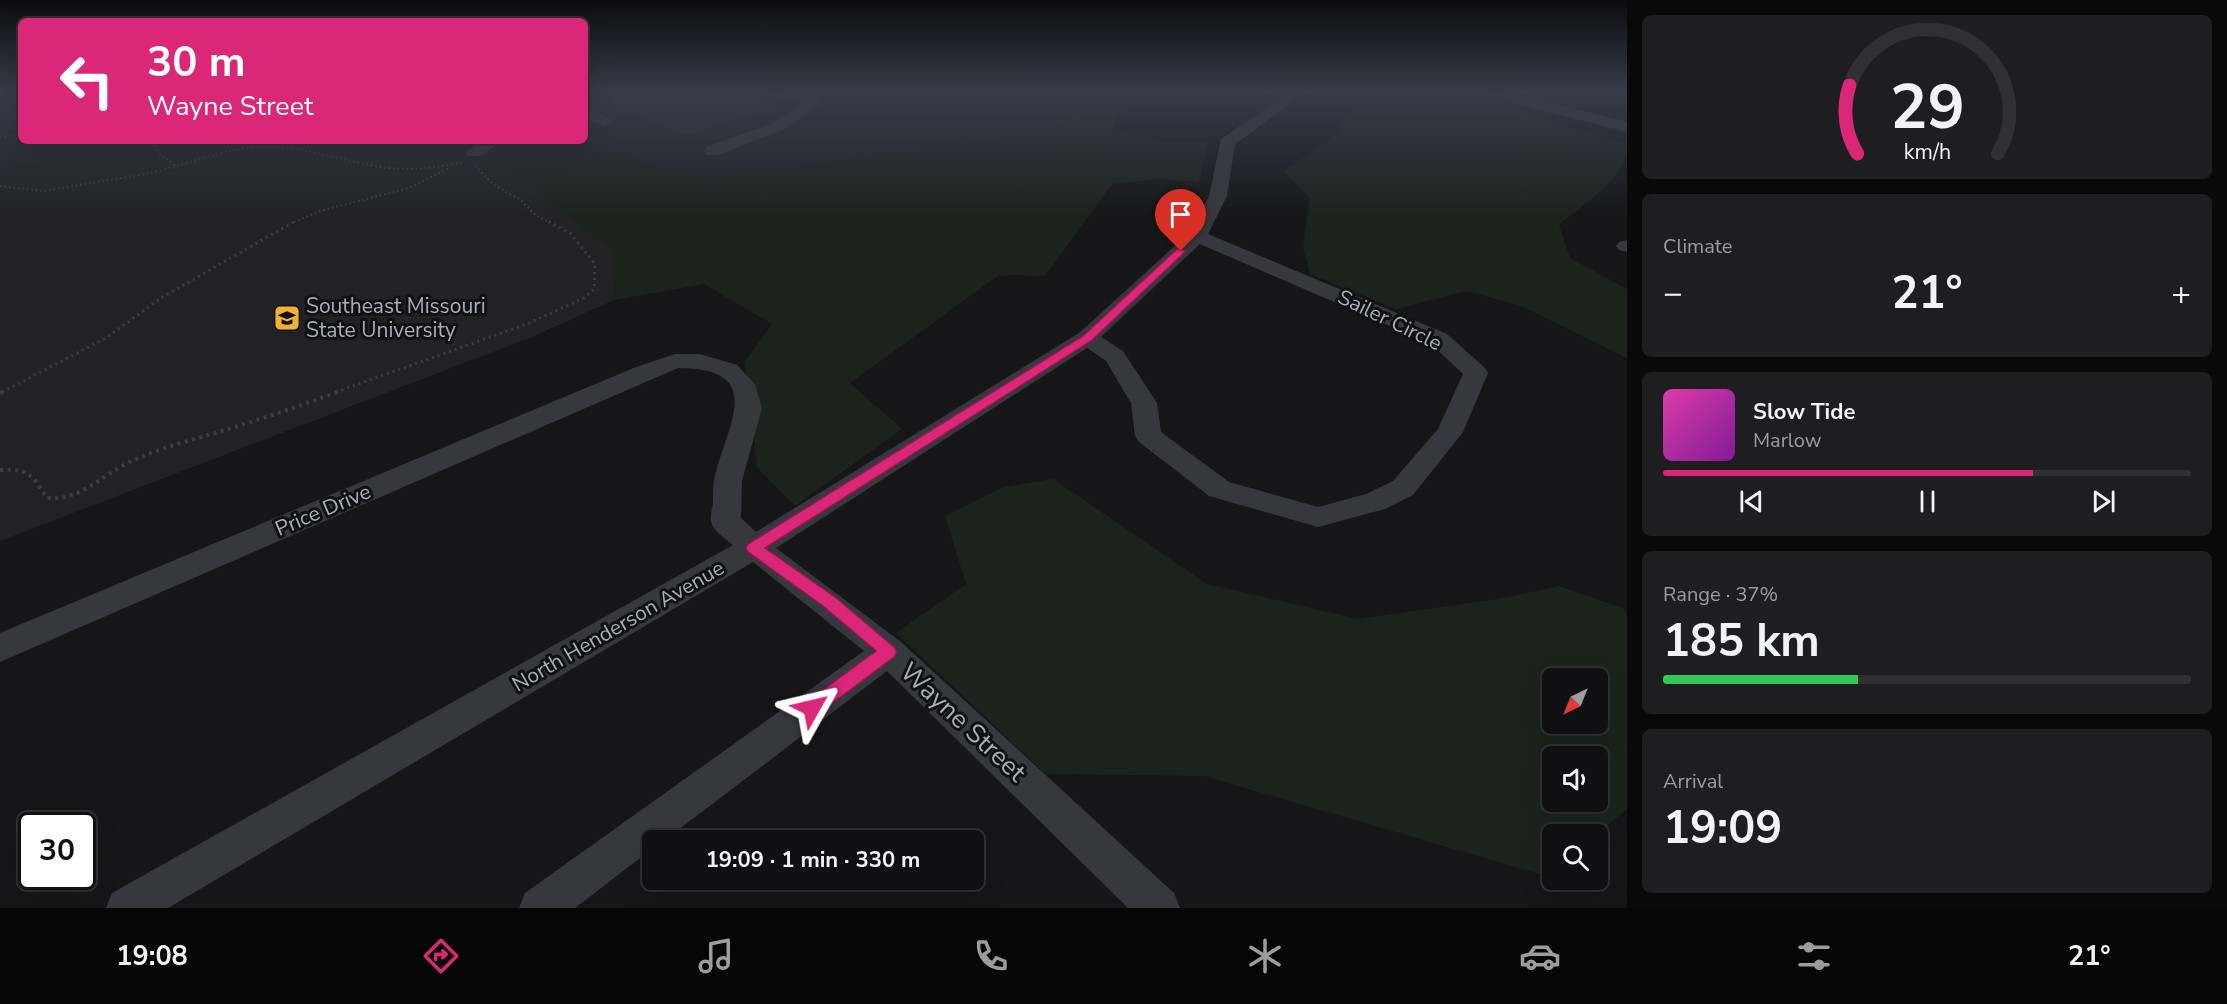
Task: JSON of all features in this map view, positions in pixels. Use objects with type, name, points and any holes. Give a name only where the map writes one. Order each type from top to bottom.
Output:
[{"type":"street","points":[[712,151],[759,133]]},
{"type":"street","name":"North Henderson Avenue","points":[[127,908],[753,548],[1087,338],[1197,236],[1218,196],[1227,142],[1239,133]]},
{"type":"street","points":[[471,160],[491,144]]},
{"type":"street","name":"Sailer Circle","points":[[1087,338],[1115,356],[1144,403],[1148,436],[1219,489],[1318,517],[1375,502],[1403,488],[1450,432],[1476,373],[1439,339],[1197,236]]},
{"type":"street","name":"Wayne Street","points":[[645,372],[675,361],[700,361],[728,370],[743,384],[749,408],[728,481],[726,522],[753,548],[829,602],[888,652],[1160,908]]},
{"type":"street","name":"Price Drive","points":[[0,648],[506,434],[645,372]]},
{"type":"street","points":[[542,907],[888,652]]},
{"type":"path","points":[[0,137],[18,135]]},
{"type":"path","points":[[155,144],[159,153],[176,166]]},
{"type":"path","points":[[0,186],[43,191],[151,173],[229,151],[258,146],[298,149],[384,168],[420,169],[471,160]]},
{"type":"path","points":[[0,393],[106,339],[160,298],[297,220],[320,211],[409,188],[455,164],[471,160]]},
{"type":"path","points":[[0,470],[25,470],[33,475],[47,498],[58,499],[95,485],[122,466],[169,447],[284,412],[388,372],[527,324],[584,298],[594,289],[595,264],[571,234],[533,213],[521,200],[494,185],[471,160]]},
{"type":"shaded area","name":"Southeast Missouri State University","points":[[0,133],[18,133],[18,144],[514,144],[488,157],[613,250],[614,300],[532,337],[0,541]]},
{"type":"shaded area","points":[[588,133],[1034,133],[1017,137],[940,142],[857,159],[703,178],[648,164],[588,140]]},
{"type":"shaded area","points":[[1034,133],[1127,133],[1160,142],[1208,142],[1199,182],[1159,179],[1112,184],[1045,276],[999,275],[850,383],[902,429],[795,506],[757,467],[745,361],[772,324],[704,284],[614,300],[612,250],[487,157],[514,144],[588,144],[588,140],[648,164],[703,178],[857,159],[940,142],[1017,137]]},
{"type":"shaded area","points":[[1335,133],[1590,133],[1627,144],[1620,169],[1612,180],[1559,225],[1570,258],[1627,289],[1627,358],[1521,306],[1467,291],[1396,309],[1310,274],[1303,248],[1310,198],[1283,171],[1330,140]]},
{"type":"shaded area","points":[[1053,479],[1207,584],[1358,619],[1504,598],[1559,586],[1624,609],[1627,615],[1627,809],[1608,825],[1542,824],[1542,875],[1204,776],[1046,774],[896,633],[966,584],[945,516],[1004,487]]},
{"type":"place","name":"Southeast Missouri State University","points":[[287,318]]},
{"type":"route","points":[[812,708],[888,652],[829,602],[753,548],[1087,338],[1181,251]]}]
